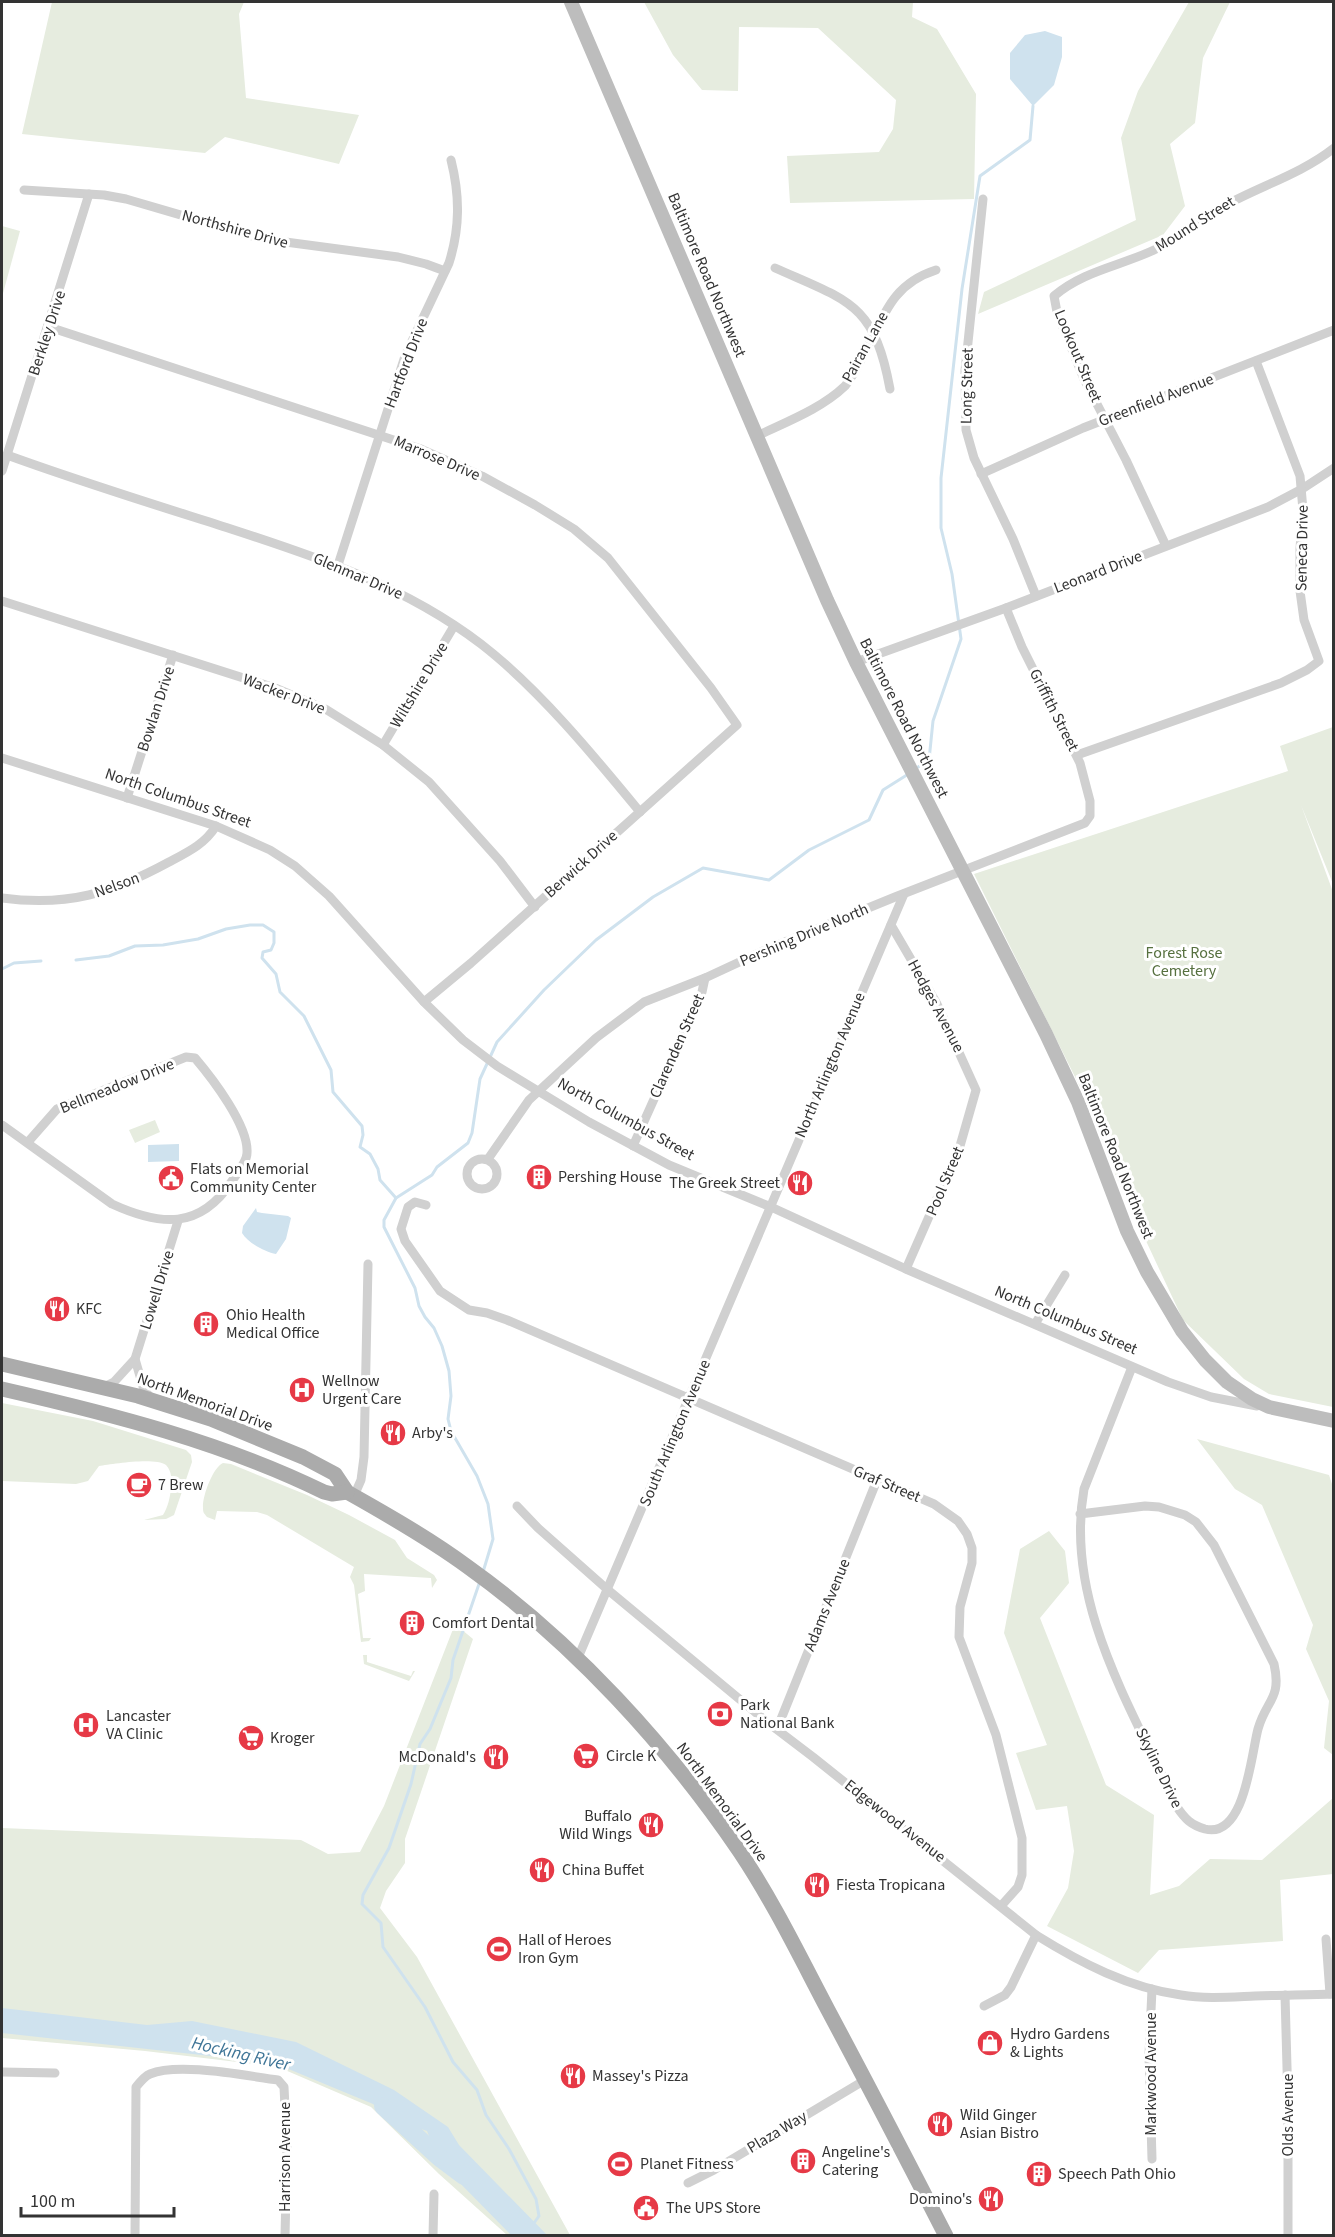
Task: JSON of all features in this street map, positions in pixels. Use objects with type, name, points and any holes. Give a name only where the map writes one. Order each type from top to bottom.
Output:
[{"type":"main road","name":"Baltimore Road Northwest","points":[[571,2],[620,111],[827,600],[856,662],[1046,1034],[1078,1102],[1127,1231],[1182,1331],[1205,1360],[1239,1390],[1269,1407]]},
{"type":"main road","name":"North Memorial Drive","points":[[2,1364],[153,1400],[223,1424],[303,1457],[335,1474],[351,1494],[466,1565],[506,1596],[577,1660],[675,1764],[739,1851],[800,1954],[946,2235]]},
{"type":"main road","name":"North Memorial Drive","points":[[5,1391],[104,1412],[253,1460],[324,1492],[351,1494]]},
{"type":"main road","name":"North Columbus Street","points":[[1269,1407],[1334,1421]]},
{"type":"street","name":"Mound Street","points":[[1054,296],[1081,278],[1125,263],[1166,244],[1216,210],[1311,164],[1334,148]]},
{"type":"street","name":"Hartford Drive","points":[[338,565],[412,338],[445,271],[453,249],[458,220],[457,190],[451,160]]},
{"type":"street","name":"Northshire Drive","points":[[24,190],[126,199],[263,239],[398,257],[445,271]]},
{"type":"street","name":"Berkley Drive","points":[[2,471],[89,194]]},
{"type":"street","name":"Long Street","points":[[983,199],[964,397],[966,430],[981,474],[1013,539],[1036,596]]},
{"type":"street","points":[[775,268],[840,298],[863,316],[874,333],[886,363],[891,389]]},
{"type":"street","name":"Pairan Lane","points":[[757,436],[822,403],[846,384],[854,373],[884,311],[902,288],[914,278],[936,270]]},
{"type":"street","name":"Lookout Street","points":[[1054,296],[1072,352],[1166,546]]},
{"type":"street","name":"Marrose Drive","points":[[49,327],[429,452],[482,476],[544,510],[586,538],[608,558],[711,688],[737,725]]},
{"type":"street","name":"Greenfield Avenue","points":[[981,474],[1106,420],[1334,330]]},
{"type":"street","name":"Seneca Drive","points":[[1077,754],[1281,683],[1307,670],[1318,661],[1304,620],[1300,591],[1302,489],[1294,458],[1256,361]]},
{"type":"street","name":"Glenmar Drive","points":[[7,455],[94,486],[338,565],[398,592],[481,644],[524,683],[640,812]]},
{"type":"street","name":"Leonard Drive","points":[[856,662],[1006,608],[1268,507],[1302,489],[1334,468]]},
{"type":"street","name":"Wacker Drive","points":[[2,602],[173,655],[303,699],[327,710],[383,745],[429,782],[500,861],[535,907]]},
{"type":"street","name":"Griffith Street","points":[[1006,608],[1022,647],[1077,754],[1089,788],[1090,816]]},
{"type":"street","name":"Wiltshire Drive","points":[[383,745],[454,626]]},
{"type":"street","name":"Bowlan Drive","points":[[127,798],[173,655]]},
{"type":"street","name":"Berwick Drive","points":[[424,1002],[535,907],[737,725]]},
{"type":"street","name":"North Columbus Street","points":[[2,758],[216,826],[270,850],[307,875],[329,896],[424,1002],[455,1033],[487,1059],[669,1165],[771,1207],[906,1269],[1132,1367],[1211,1397],[1269,1407]]},
{"type":"street","name":"Pershing Drive North","points":[[488,1159],[529,1100],[596,1038],[644,1002],[904,894],[1074,829],[1085,823],[1090,816]]},
{"type":"street","name":"Nelson","points":[[2,898],[38,902],[59,901],[128,884],[198,846],[209,837],[216,826]]},
{"type":"street","name":"North Arlington Avenue","points":[[771,1207],[904,894]]},
{"type":"street","name":"Hedges Avenue","points":[[891,925],[937,1004],[976,1090]]},
{"type":"street","name":"Clarenden Street","points":[[633,1146],[702,992],[705,978]]},
{"type":"street","name":"Bellmeadow Drive","points":[[27,1142],[57,1108],[186,1057],[195,1058],[240,1123],[248,1152],[228,1186],[214,1202],[202,1212],[178,1221]]},
{"type":"street","name":"Pool Street","points":[[906,1269],[960,1146],[976,1090]]},
{"type":"street","points":[[2,1125],[112,1204],[129,1212],[157,1219],[178,1221]]},
{"type":"street","name":"Graf Street","points":[[426,1206],[420,1202],[411,1203],[404,1213],[401,1229],[405,1241],[440,1291],[469,1310],[507,1320],[934,1504],[958,1521],[967,1534],[972,1548],[972,1563],[960,1607],[959,1637],[996,1736],[1022,1838],[1022,1875],[1018,1887],[1001,1906]]},
{"type":"street","name":"South Arlington Avenue","points":[[577,1660],[771,1207]]},
{"type":"street","name":"Lowell Drive","points":[[104,1387],[114,1382],[135,1359],[178,1221]]},
{"type":"street","points":[[351,1494],[361,1479],[364,1457],[368,1264]]},
{"type":"street","points":[[1035,1324],[1065,1275]]},
{"type":"street","points":[[135,1359],[144,1390],[153,1400]]},
{"type":"street","name":"Skyline Drive","points":[[1080,1514],[1145,1506],[1159,1507],[1185,1515],[1196,1522],[1214,1545],[1274,1664],[1277,1686],[1275,1696],[1259,1726],[1242,1801],[1236,1815],[1224,1826],[1210,1830],[1196,1826],[1185,1818],[1177,1807],[1109,1663],[1092,1606],[1081,1548],[1080,1514],[1084,1489],[1132,1367]]},
{"type":"street","name":"Adams Avenue","points":[[777,1729],[877,1480]]},
{"type":"street","name":"Edgewood Avenue","points":[[517,1506],[538,1528],[608,1590],[777,1729],[1036,1935],[1088,1965],[1130,1982],[1179,1995],[1201,1997],[1332,1994]]},
{"type":"street","points":[[984,2006],[1005,1995],[1011,1987],[1036,1935]]},
{"type":"street","points":[[1326,1939],[1332,1994]]},
{"type":"street","name":"Markwood Avenue","points":[[1152,1989],[1149,2055],[1152,2159]]},
{"type":"street","name":"Olds Avenue","points":[[1285,1995],[1288,2235]]},
{"type":"street","name":"Harrison Avenue","points":[[135,2235],[136,2086],[148,2074],[169,2070],[211,2072],[278,2080],[284,2087],[285,2235]]},
{"type":"street","points":[[2,2072],[55,2073]]},
{"type":"street","name":"Plaza Way","points":[[688,2183],[714,2170],[865,2080]]},
{"type":"street","points":[[433,2235],[434,2194]]},
{"type":"green space","points":[[52,2],[244,2],[239,14],[246,98],[359,115],[339,164],[225,137],[205,153],[22,134]]},
{"type":"green space","points":[[644,2],[913,2],[912,17],[937,29],[976,94],[974,199],[790,203],[787,156],[879,152],[893,129],[896,100],[818,28],[739,27],[738,91],[702,90],[673,55]]},
{"type":"green space","points":[[1189,2],[1230,2],[1203,58],[1195,123],[1170,144],[1185,206],[1163,235],[978,314],[984,292],[1136,220],[1121,138],[1138,91]]},
{"type":"green space","points":[[2,226],[20,231],[2,297]]},
{"type":"green space","name":"Forest Rose Cemetery","points":[[1333,727],[1333,884],[1301,805],[1333,892],[1333,1407],[1269,1394],[1244,1379],[1183,1320],[1118,1181],[1086,1099],[974,874],[1288,771],[1280,746]]},
{"type":"green space","points":[[155,1120],[160,1132],[135,1143],[129,1130]]},
{"type":"green space","points":[[2,1403],[93,1421],[186,1450],[191,1455],[192,1462],[174,1515],[166,1519],[144,1520],[163,1515],[168,1502],[171,1476],[168,1467],[160,1463],[133,1462],[99,1466],[88,1481],[76,1484],[2,1481]]},
{"type":"green space","points":[[1197,1439],[1329,1475],[1334,1490],[1333,1755],[1324,1748],[1329,1701],[1306,1649],[1313,1625],[1262,1505],[1235,1489]]},
{"type":"green space","points":[[223,1463],[231,1464],[307,1495],[395,1540],[407,1558],[434,1575],[437,1580],[432,1588],[431,1578],[364,1574],[365,1591],[358,1594],[363,1638],[371,1638],[369,1641],[361,1642],[354,1585],[350,1577],[354,1567],[267,1515],[257,1512],[217,1511],[215,1520],[204,1514],[203,1503],[206,1490],[212,1476]]},
{"type":"green space","points":[[1049,1531],[1065,1551],[1069,1583],[1040,1618],[1106,1785],[1154,1815],[1150,1895],[1179,1886],[1210,1859],[1262,1860],[1333,1798],[1333,1874],[1280,1880],[1283,1941],[1159,1950],[1138,1973],[1047,1926],[1068,1888],[1074,1851],[1067,1806],[1036,1810],[1016,1753],[1047,1745],[1004,1633],[1020,1549]]},
{"type":"green space","points":[[455,1624],[473,1639],[405,1839],[405,1863],[386,1891],[380,1908],[417,1957],[570,2235],[507,2235],[439,2174],[371,2107],[278,2067],[145,2051],[2,2038],[2,1828],[301,1840],[328,1854],[360,1852],[384,1806]]},
{"type":"green space","points":[[363,1655],[367,1655],[367,1662],[411,1676],[415,1671],[409,1681],[364,1664]]},
{"type":"water","points":[[1045,31],[1062,37],[1062,57],[1054,85],[1033,106],[1010,79],[1010,53],[1025,35]]},
{"type":"water","points":[[179,1144],[179,1161],[148,1162],[148,1145]]},
{"type":"water","points":[[256,1208],[257,1212],[291,1218],[286,1239],[276,1254],[257,1246],[242,1233],[243,1226]]},
{"type":"water","points":[[2,2008],[147,2025],[192,2021],[296,2042],[394,2090],[448,2127],[459,2145],[547,2235],[511,2235],[449,2172],[444,2154],[432,2143],[427,2131],[387,2117],[373,2104],[274,2063],[2,2033]]},
{"type":"waterway","points":[[915,769],[929,760],[933,721],[961,639],[952,574],[941,528],[941,478],[962,289],[980,176],[1030,140],[1033,106]]},
{"type":"waterway","points":[[396,1198],[432,1175],[437,1167],[468,1143],[472,1133],[480,1079],[497,1042],[544,990],[596,940],[653,897],[703,868],[769,880],[809,850],[869,820],[883,790],[910,773]]},
{"type":"waterway","points":[[76,960],[109,956],[135,946],[163,945],[198,939],[226,929],[250,925],[263,925],[274,932],[274,943],[271,950],[263,952],[262,958],[276,974],[280,992],[304,1016],[331,1070],[333,1092],[362,1126],[363,1135],[360,1147],[370,1154],[378,1169],[380,1180],[396,1198],[384,1220],[384,1227],[415,1288],[419,1306],[434,1328],[442,1346],[449,1371],[451,1396],[448,1419],[451,1431],[477,1476],[488,1504],[493,1539],[483,1572]]},
{"type":"waterway","points":[[2,969],[14,963],[41,961]]},
{"type":"waterway","points":[[479,1584],[453,1660],[451,1678],[430,1729],[420,1744],[411,1784],[389,1848],[363,1895],[362,1904],[381,1923],[383,1947],[425,2007],[453,2062],[477,2090],[486,2115],[509,2149],[536,2199],[539,2216],[534,2223]]},
{"type":"waterway","name":"Hocking River","points":[[383,2106],[440,2158],[464,2176]]},
{"type":"place","name":"Pershing House","points":[[539,1177]]},
{"type":"place","name":"Flats on Memorial Community Center","points":[[171,1178]]},
{"type":"place","name":"The Greek Street","points":[[800,1183]]},
{"type":"place","name":"KFC","points":[[57,1309]]},
{"type":"place","name":"Ohio Health Medical Office","points":[[206,1324]]},
{"type":"place","name":"Wellnow Urgent Care","points":[[302,1390]]},
{"type":"place","name":"Arby's","points":[[393,1433]]},
{"type":"place","name":"7 Brew","points":[[139,1485]]},
{"type":"place","name":"Comfort Dental","points":[[412,1623]]},
{"type":"place","name":"Park National Bank","points":[[720,1714]]},
{"type":"place","name":"Lancaster VA Clinic","points":[[86,1725]]},
{"type":"place","name":"Kroger","points":[[251,1738]]},
{"type":"place","name":"Circle K","points":[[586,1756]]},
{"type":"place","name":"McDonald's","points":[[496,1757]]},
{"type":"place","name":"Buffalo Wild Wings","points":[[651,1825]]},
{"type":"place","name":"China Buffet","points":[[542,1870]]},
{"type":"place","name":"Fiesta Tropicana","points":[[817,1885]]},
{"type":"place","name":"Hall of Heroes Iron Gym","points":[[499,1949]]},
{"type":"place","name":"Hydro Gardens & Lights","points":[[990,2043]]},
{"type":"place","name":"Massey's Pizza","points":[[573,2076]]},
{"type":"place","name":"Wild Ginger Asian Bistro","points":[[940,2124]]},
{"type":"place","name":"Angeline's Catering","points":[[803,2161]]},
{"type":"place","name":"Planet Fitness","points":[[620,2164]]},
{"type":"place","name":"Speech Path Ohio","points":[[1039,2174]]},
{"type":"place","name":"Domino's","points":[[991,2199]]},
{"type":"place","name":"The UPS Store","points":[[646,2208]]}]
